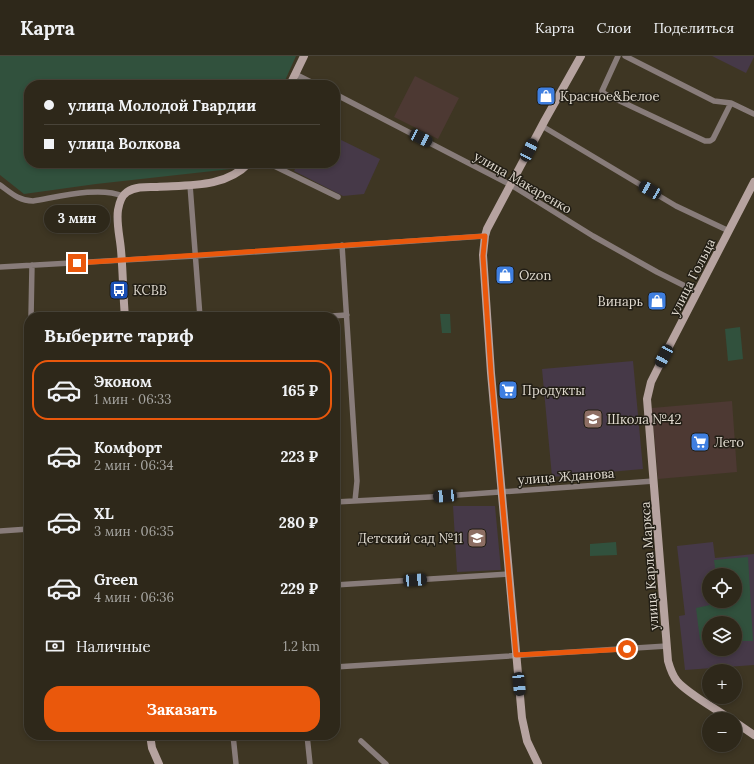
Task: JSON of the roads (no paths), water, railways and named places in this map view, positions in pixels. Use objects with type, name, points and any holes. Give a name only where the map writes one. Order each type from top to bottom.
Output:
[{"type":"street","points":[[292,80],[304,56]]},
{"type":"street","points":[[538,764],[527,741],[522,718],[503,492],[491,373],[484,263],[485,236],[542,126],[581,56]]},
{"type":"street","points":[[618,56],[602,91],[605,94],[706,141],[710,141],[713,138],[731,103]]},
{"type":"street","points":[[625,56],[714,101],[731,103],[754,114]]},
{"type":"street","points":[[295,74],[307,80]]},
{"type":"street","name":"улица Макаренко","points":[[340,97],[511,185],[593,236],[657,272],[697,292]]},
{"type":"street","points":[[542,126],[676,206],[729,231]]},
{"type":"street","points":[[124,312],[122,260],[118,217],[119,206],[123,196],[133,189],[142,187],[208,184],[233,176],[243,168]]},
{"type":"street","points":[[278,168],[338,197]]},
{"type":"street","name":"улица Гольца","points":[[651,382],[754,182]]},
{"type":"street","points":[[0,185],[18,198],[25,201],[98,192],[109,192],[123,196]]},
{"type":"street","points":[[190,185],[200,312]]},
{"type":"street","points":[[0,267],[195,256],[342,244],[485,236]]},
{"type":"street","points":[[342,244],[356,481],[355,501]]},
{"type":"street","points":[[31,312],[32,265]]},
{"type":"street","points":[[340,315],[347,315]]},
{"type":"street","name":"улица Карла Маркса","points":[[651,382],[647,399],[668,661],[671,672],[684,687],[720,712]]},
{"type":"street","name":"улица Жданова","points":[[340,502],[654,481]]},
{"type":"street","points":[[0,531],[24,529]]},
{"type":"street","points":[[340,585],[509,574]]},
{"type":"street","points":[[340,667],[667,646]]},
{"type":"street","points":[[742,727],[754,735]]},
{"type":"street","points":[[151,740],[153,752],[159,764]]},
{"type":"street","points":[[234,740],[236,764]]},
{"type":"street","points":[[308,740],[310,764]]},
{"type":"street","points":[[361,741],[386,764]]},
{"type":"place","name":"Красное&Белое","points":[[546,96]]},
{"type":"place","name":"Ozon","points":[[505,275]]},
{"type":"place","name":"КСВВ","points":[[119,290]]},
{"type":"place","name":"Винарь","points":[[657,301]]},
{"type":"place","name":"Продукты","points":[[508,390]]},
{"type":"place","name":"Школа №42","points":[[593,419]]},
{"type":"place","name":"Лето","points":[[700,442]]},
{"type":"place","name":"Детский сад №11","points":[[477,538]]}]
